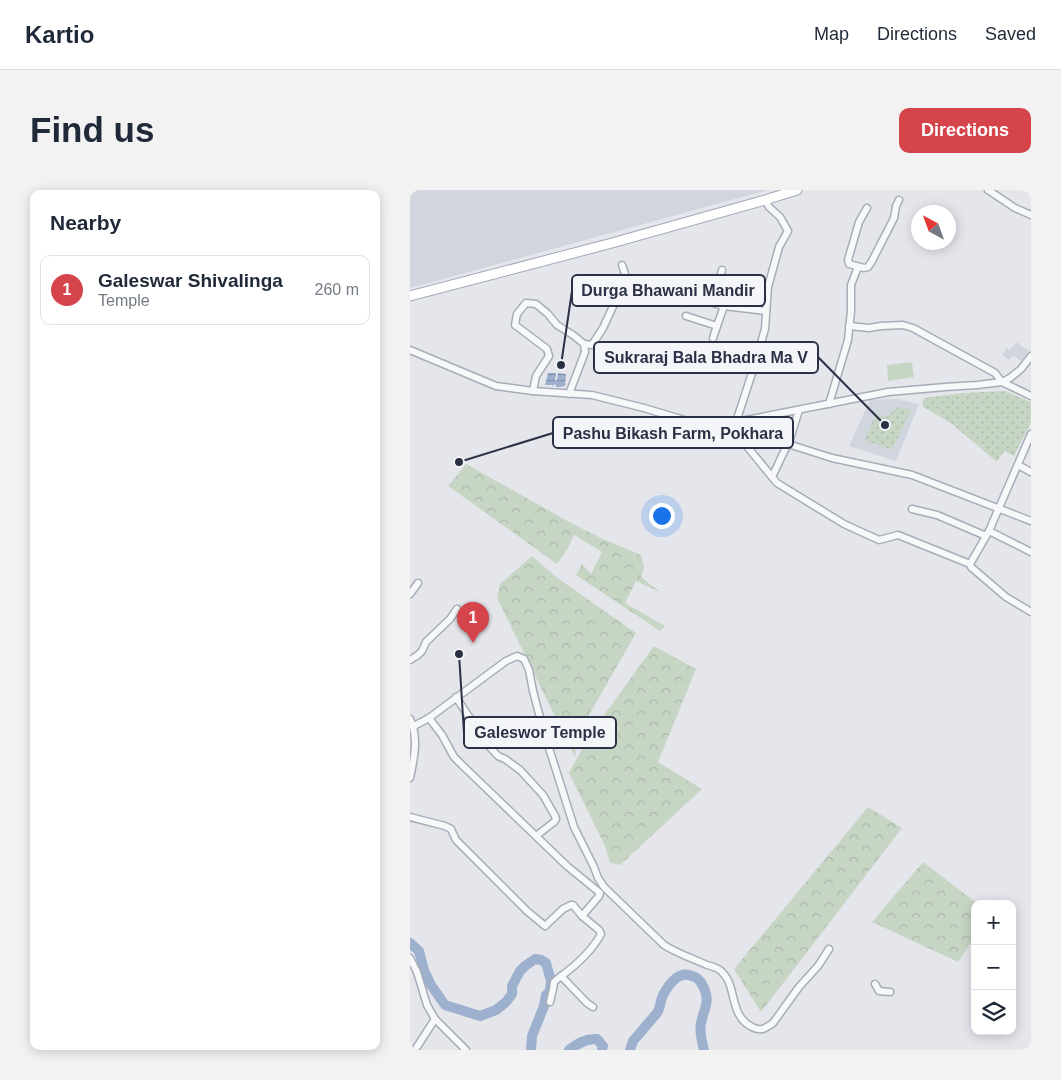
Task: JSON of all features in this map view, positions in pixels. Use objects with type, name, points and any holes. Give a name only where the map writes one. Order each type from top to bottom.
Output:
[{"type":"main road","points":[[410,296],[612,243],[797,190]]},
{"type":"street","points":[[988,190],[1015,208],[1031,214]]},
{"type":"street","points":[[736,422],[765,329],[768,287],[779,247],[788,231],[780,217],[769,207],[765,200]]},
{"type":"street","points":[[867,208],[859,222],[848,260],[849,264],[864,268],[868,267],[872,261],[894,218],[899,200]]},
{"type":"street","points":[[533,391],[536,376],[549,356],[546,349],[516,325],[517,314],[526,303],[536,304],[557,325],[584,344],[592,345],[603,328],[615,302],[625,274],[622,265]]},
{"type":"street","points":[[829,404],[848,340],[851,285],[858,267]]},
{"type":"street","points":[[714,303],[722,270]]},
{"type":"street","points":[[693,298],[724,306],[766,311]]},
{"type":"street","points":[[713,338],[724,306]]},
{"type":"street","points":[[686,316],[717,326]]},
{"type":"street","points":[[849,326],[869,328],[903,324],[995,373],[1002,382],[1031,396]]},
{"type":"street","points":[[569,394],[584,352],[584,344]]},
{"type":"street","points":[[410,350],[496,386],[533,391],[592,395],[691,422],[711,423],[736,422],[888,392],[945,386],[977,386],[1002,382],[1021,369],[1031,356]]},
{"type":"street","points":[[772,477],[788,444],[799,410]]},
{"type":"street","points":[[711,423],[724,428],[745,444],[777,483],[844,524],[879,540],[898,535],[970,564]]},
{"type":"street","points":[[1031,434],[988,534],[970,564],[970,568],[992,587],[1031,612]]},
{"type":"street","points":[[788,444],[832,458],[912,475],[1031,521]]},
{"type":"street","points":[[1018,465],[1031,472]]},
{"type":"street","points":[[912,509],[937,515],[1031,552]]},
{"type":"street","points":[[410,594],[418,583]]},
{"type":"street","points":[[410,660],[418,655],[426,642],[450,619],[457,609]]},
{"type":"street","points":[[414,726],[429,718],[506,661],[518,656],[524,659],[529,670],[543,729],[574,827],[598,878],[604,887],[664,945],[674,952],[720,970],[728,981],[738,1014],[747,1024],[755,1029],[762,1030],[773,1023],[799,986],[818,966],[829,948]]},
{"type":"street","points":[[456,697],[486,743],[498,756],[520,770],[543,795],[556,819],[536,836]]},
{"type":"street","points":[[429,718],[442,735],[454,757],[567,866],[600,893],[582,916]]},
{"type":"street","points":[[410,719],[414,726],[416,752],[410,778]]},
{"type":"street","points":[[410,817],[451,829],[462,847],[527,912],[545,926],[563,909],[571,905],[599,930],[601,934],[598,939],[584,955],[554,982],[550,1002]]},
{"type":"street","points":[[410,958],[434,1019],[466,1050]]},
{"type":"street","points":[[560,977],[593,1007]]},
{"type":"street","points":[[875,984],[879,991],[890,992]]},
{"type":"street","points":[[415,1050],[434,1019]]},
{"type":"shaded area","points":[[410,190],[768,190],[410,288]]},
{"type":"shaded area","points":[[1016,342],[1029,351],[1021,361],[1013,355],[1009,360],[1002,355],[1007,348],[1010,350]]},
{"type":"shaded area","points":[[898,399],[919,404],[896,461],[849,446],[870,400]]},
{"type":"green space","points":[[912,362],[914,377],[888,381],[887,365]]},
{"type":"green space","points":[[1005,391],[1031,402],[1031,422],[1014,456],[1004,451],[997,462],[952,424],[922,406],[924,398],[963,393]]},
{"type":"green space","points":[[898,407],[911,410],[892,450],[865,440],[876,413],[887,417]]},
{"type":"green space","points":[[466,464],[571,523],[641,555],[644,568],[641,577],[660,592],[636,581],[625,603],[665,626],[660,631],[576,575],[582,564],[591,574],[602,552],[574,535],[557,564],[448,486]]},
{"type":"green space","points":[[532,556],[556,577],[636,633],[577,736],[575,757],[497,598],[500,584]]},
{"type":"green space","points":[[654,646],[696,669],[658,762],[702,789],[620,865],[610,863],[605,846],[569,773],[589,736]]},
{"type":"green space","points":[[868,807],[902,828],[761,1012],[734,969]]},
{"type":"green space","points":[[923,862],[973,900],[971,900],[971,942],[958,962],[872,922]]},
{"type":"water","points":[[548,373],[556,373],[555,381],[557,380],[558,373],[566,374],[565,386],[545,385]]},
{"type":"waterway","points":[[410,943],[419,951],[424,970],[431,985],[445,1005],[480,1016],[496,1010],[506,1002],[512,994],[512,986],[525,966],[535,959],[546,963],[551,981],[550,991],[546,995],[544,1006],[532,1036],[531,1050]]},
{"type":"waterway","points":[[630,1050],[633,1041],[657,1013],[668,987],[675,979],[683,975],[696,977],[705,992],[706,1005],[700,1026],[704,1050]]},
{"type":"waterway","points":[[569,1050],[589,1039],[597,1039],[603,1046],[602,1050]]},
{"type":"place","name":"Durga Bhawani Mandir","points":[[561,365]]},
{"type":"place","name":"Sukraraj Bala Bhadra Ma V","points":[[885,425]]},
{"type":"place","name":"Pashu Bikash Farm, Pokhara","points":[[459,462]]},
{"type":"place","name":"Galeswar Shivalinga","points":[[473,643]]},
{"type":"place","name":"Galeswor Temple","points":[[459,654]]}]
